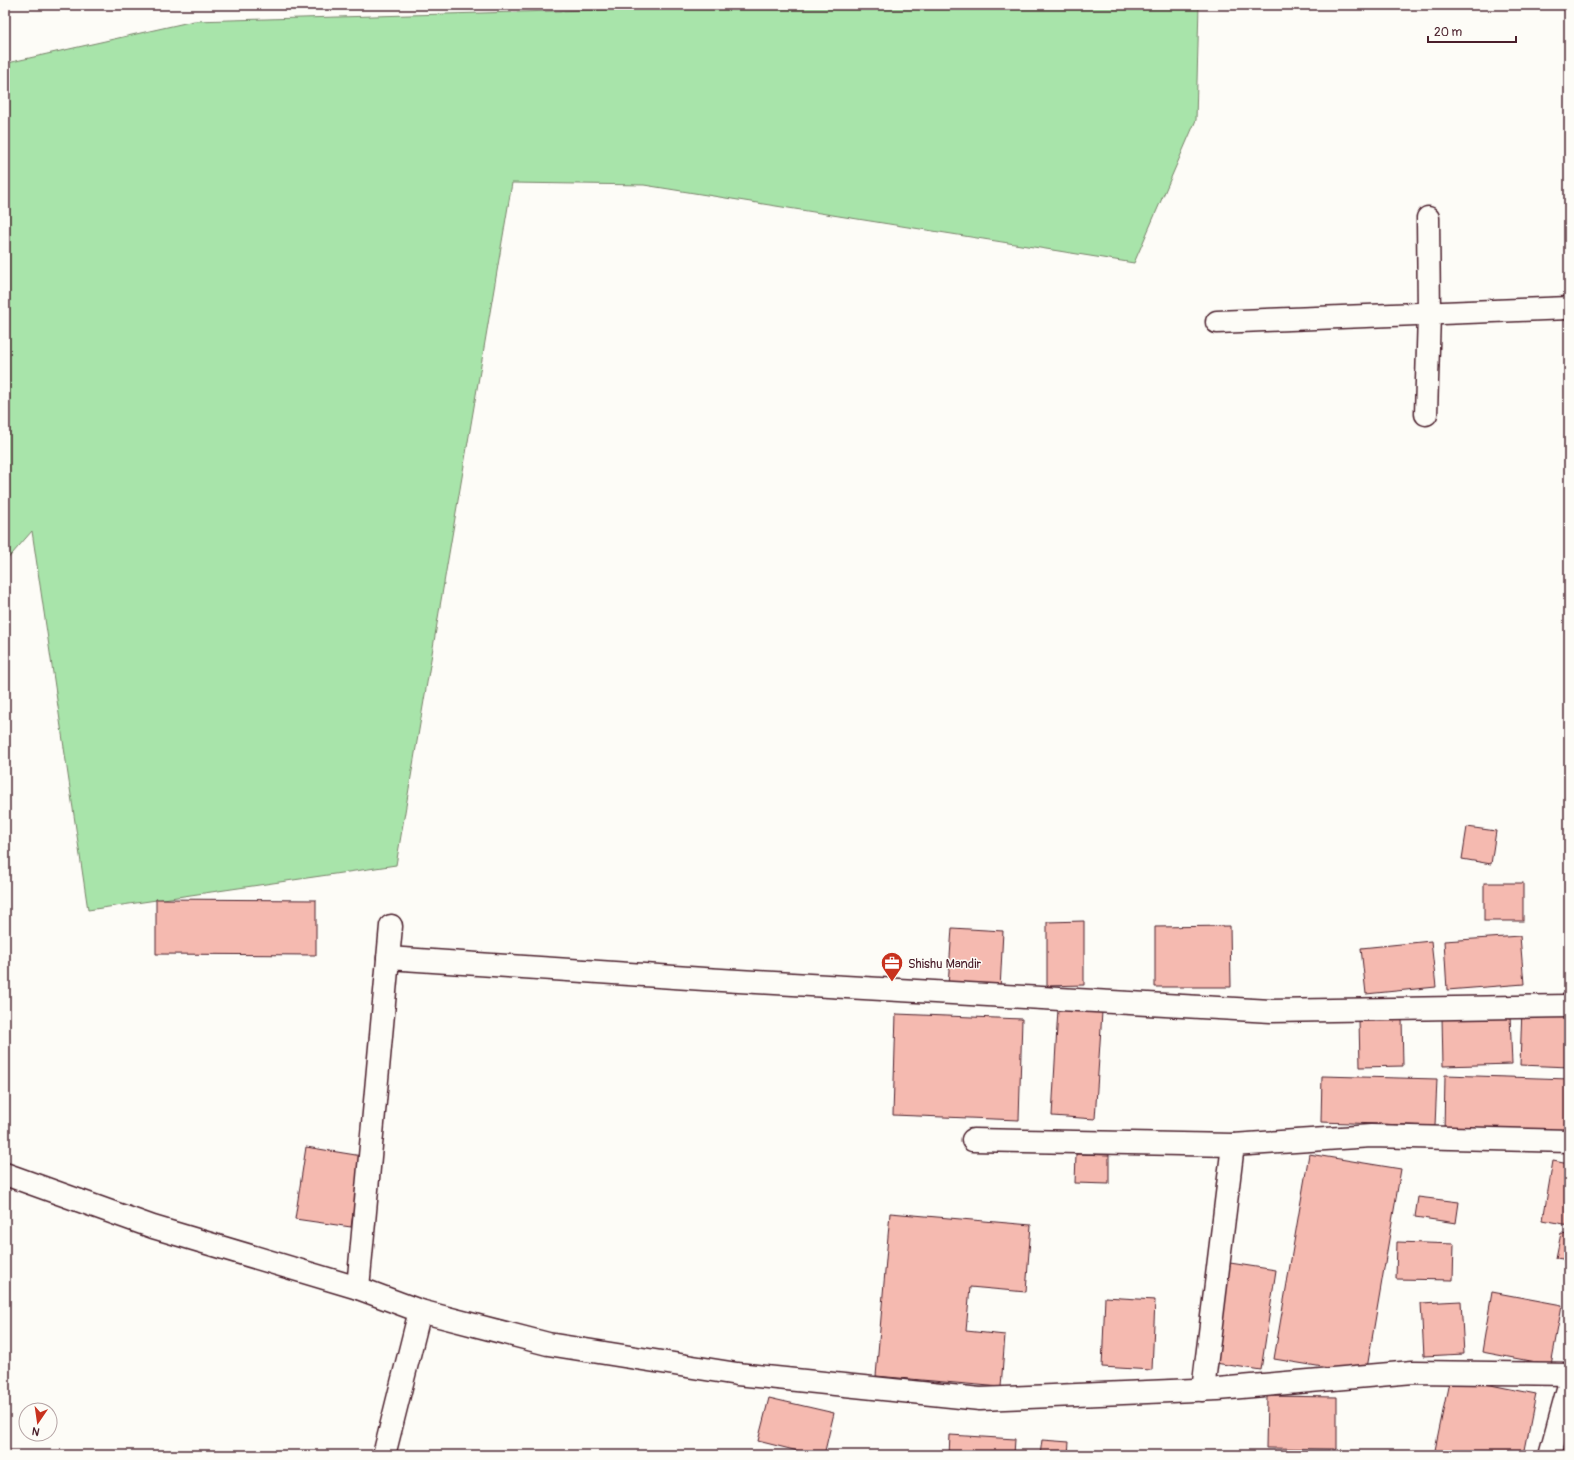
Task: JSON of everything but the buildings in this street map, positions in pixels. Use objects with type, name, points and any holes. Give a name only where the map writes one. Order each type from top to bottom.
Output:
[{"type":"street","points":[[1426,414],[1428,218]]},
{"type":"street","points":[[1217,322],[1569,308]]},
{"type":"street","points":[[358,1288],[391,926]]},
{"type":"street","points":[[388,958],[720,980],[1271,1012],[1569,1006]]},
{"type":"street","points":[[973,1140],[1233,1145],[1371,1136],[1569,1141]]},
{"type":"street","points":[[1204,1390],[1233,1145]]},
{"type":"street","points":[[5,1174],[153,1227],[358,1288],[420,1311],[548,1344],[730,1373],[980,1399],[1204,1390],[1413,1372],[1569,1374]]},
{"type":"street","points":[[384,1455],[420,1311]]},
{"type":"street","points":[[1550,1455],[1569,1385]]},
{"type":"green space","points":[[770,5],[1199,5],[1196,120],[1134,263],[644,185],[512,183],[396,865],[88,910],[32,531],[5,562],[5,64],[194,21]]},
{"type":"place","name":"Shishu Mandir","points":[[892,982]]}]
